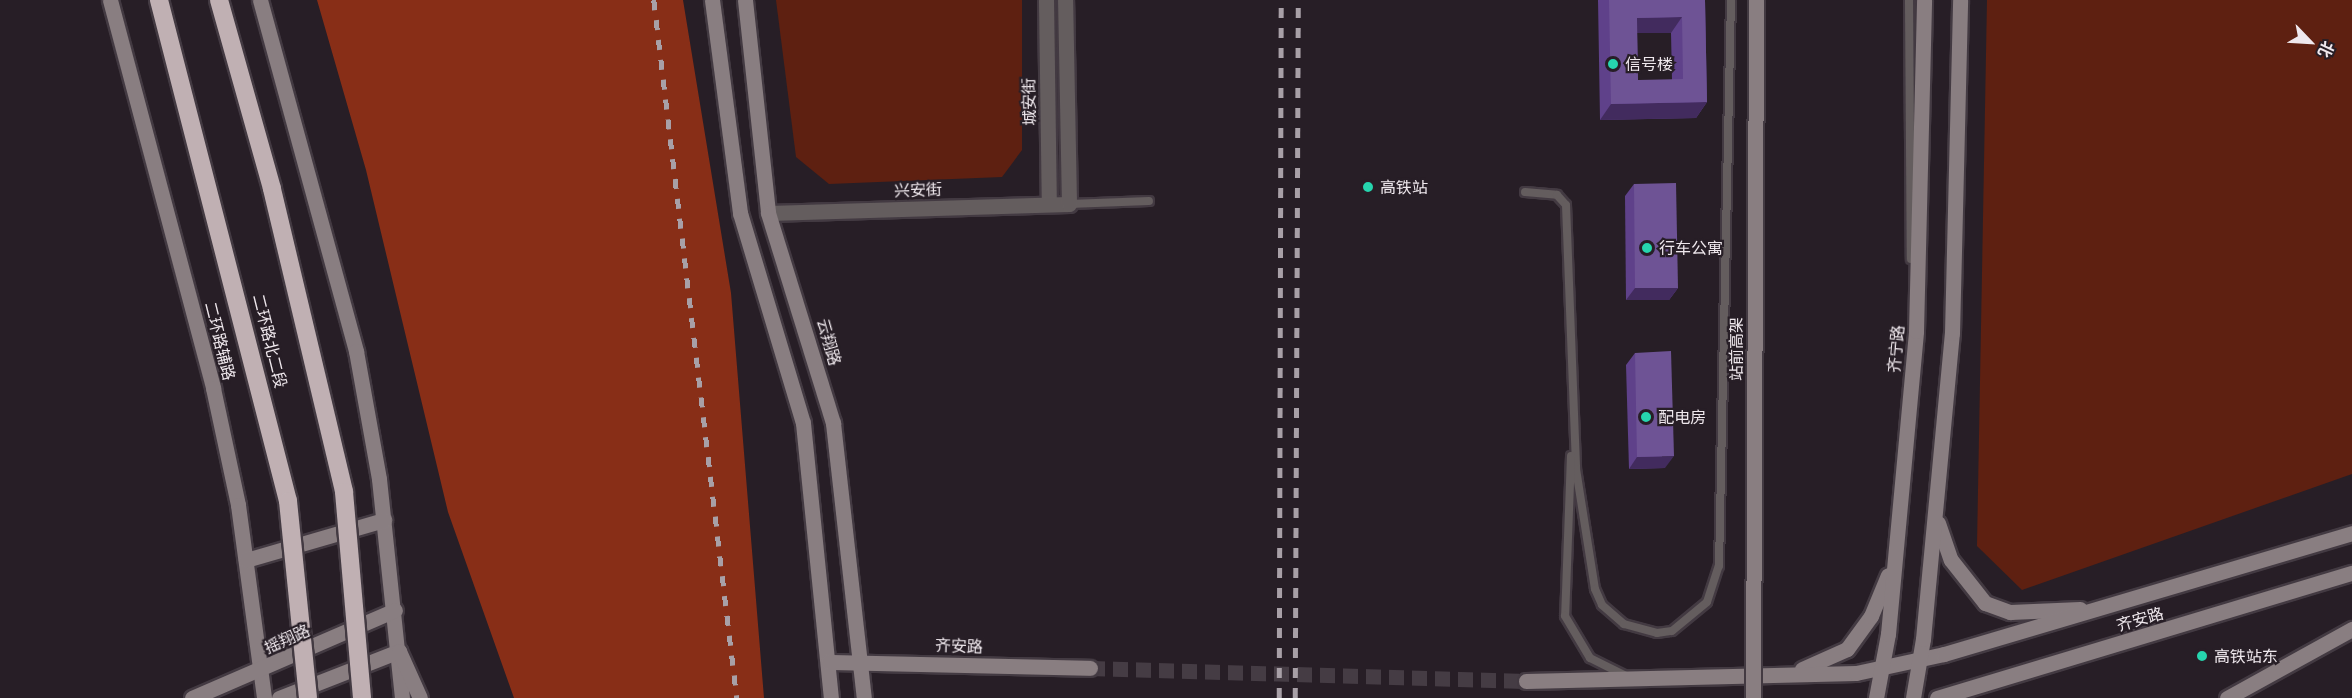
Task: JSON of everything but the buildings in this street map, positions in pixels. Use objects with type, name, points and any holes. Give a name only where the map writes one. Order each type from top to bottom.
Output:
[{"type":"highway","name":"二环路北二段","points":[[159,0],[288,501],[308,698]]},
{"type":"highway","points":[[219,0],[275,201],[344,492],[362,698]]},
{"type":"street","name":"二环路辅路","points":[[110,0],[213,388],[246,560],[264,698]]},
{"type":"street","points":[[260,0],[356,351],[384,520],[395,610],[402,698]]},
{"type":"street","points":[[712,0],[740,213],[803,423],[831,698]]},
{"type":"street","name":"云翔路","points":[[745,0],[768,213],[833,423],[858,662],[864,698]]},
{"type":"street","name":"城安街","points":[[1046,0],[1048,204]]},
{"type":"street","points":[[1065,0],[1069,204]]},
{"type":"street","name":"站前高架","points":[[1753,698],[1756,0]]},
{"type":"street","name":"齐宁路","points":[[1876,698],[1882,668],[1895,552],[1916,331],[1924,0]]},
{"type":"street","points":[[1912,698],[1920,660],[1952,333],[1960,0]]},
{"type":"street","name":"兴安街","points":[[768,213],[1069,204]]},
{"type":"street","points":[[1936,512],[1951,560],[1974,594],[1990,606],[2010,612],[2106,608]]},
{"type":"street","points":[[246,560],[384,520]]},
{"type":"street","points":[[1526,681],[1641,682],[1768,677],[1882,668],[1920,660],[2106,608],[2352,533]]},
{"type":"street","points":[[1768,677],[1825,663],[1847,649],[1871,616],[1895,552]]},
{"type":"street","name":"齐安路","points":[[1937,698],[2352,573]]},
{"type":"street","name":"摇翔路","points":[[192,698],[395,610]]},
{"type":"street","points":[[2227,698],[2352,629]]},
{"type":"street","points":[[279,698],[399,651]]},
{"type":"street","points":[[399,651],[420,698]]},
{"type":"street","name":"齐安路","points":[[828,662],[1090,668]]},
{"type":"lane","points":[[1525,192],[1557,195],[1566,206],[1573,419],[1581,517],[1595,589],[1602,605],[1624,624],[1657,633],[1672,631],[1698,614],[1717,579],[1731,0]]},
{"type":"lane","points":[[1909,0],[1907,197],[1916,331]]},
{"type":"lane","points":[[1069,204],[1149,201]]},
{"type":"lane","points":[[1573,419],[1565,616],[1590,658],[1641,682]]},
{"type":"shaded area","points":[[317,0],[683,0],[731,293],[764,698],[514,698],[448,512],[366,170]]},
{"type":"shaded area","points":[[776,0],[1022,0],[1022,150],[1002,177],[829,184],[796,157]]},
{"type":"shaded area","points":[[1987,0],[2352,0],[2352,474],[2022,590],[1977,546]]},
{"type":"tunnel","points":[[1090,668],[1526,681]]},
{"type":"railway","points":[[654,0],[737,698]]},
{"type":"railway","points":[[1279,698],[1281,0]]},
{"type":"railway","points":[[1295,698],[1298,0]]},
{"type":"place","name":"信号楼","points":[[1613,64]]},
{"type":"place","name":"高铁站","points":[[1368,187]]},
{"type":"place","name":"行车公寓","points":[[1647,248]]},
{"type":"place","name":"配电房","points":[[1646,417]]},
{"type":"place","name":"高铁站东","points":[[2202,656]]}]
